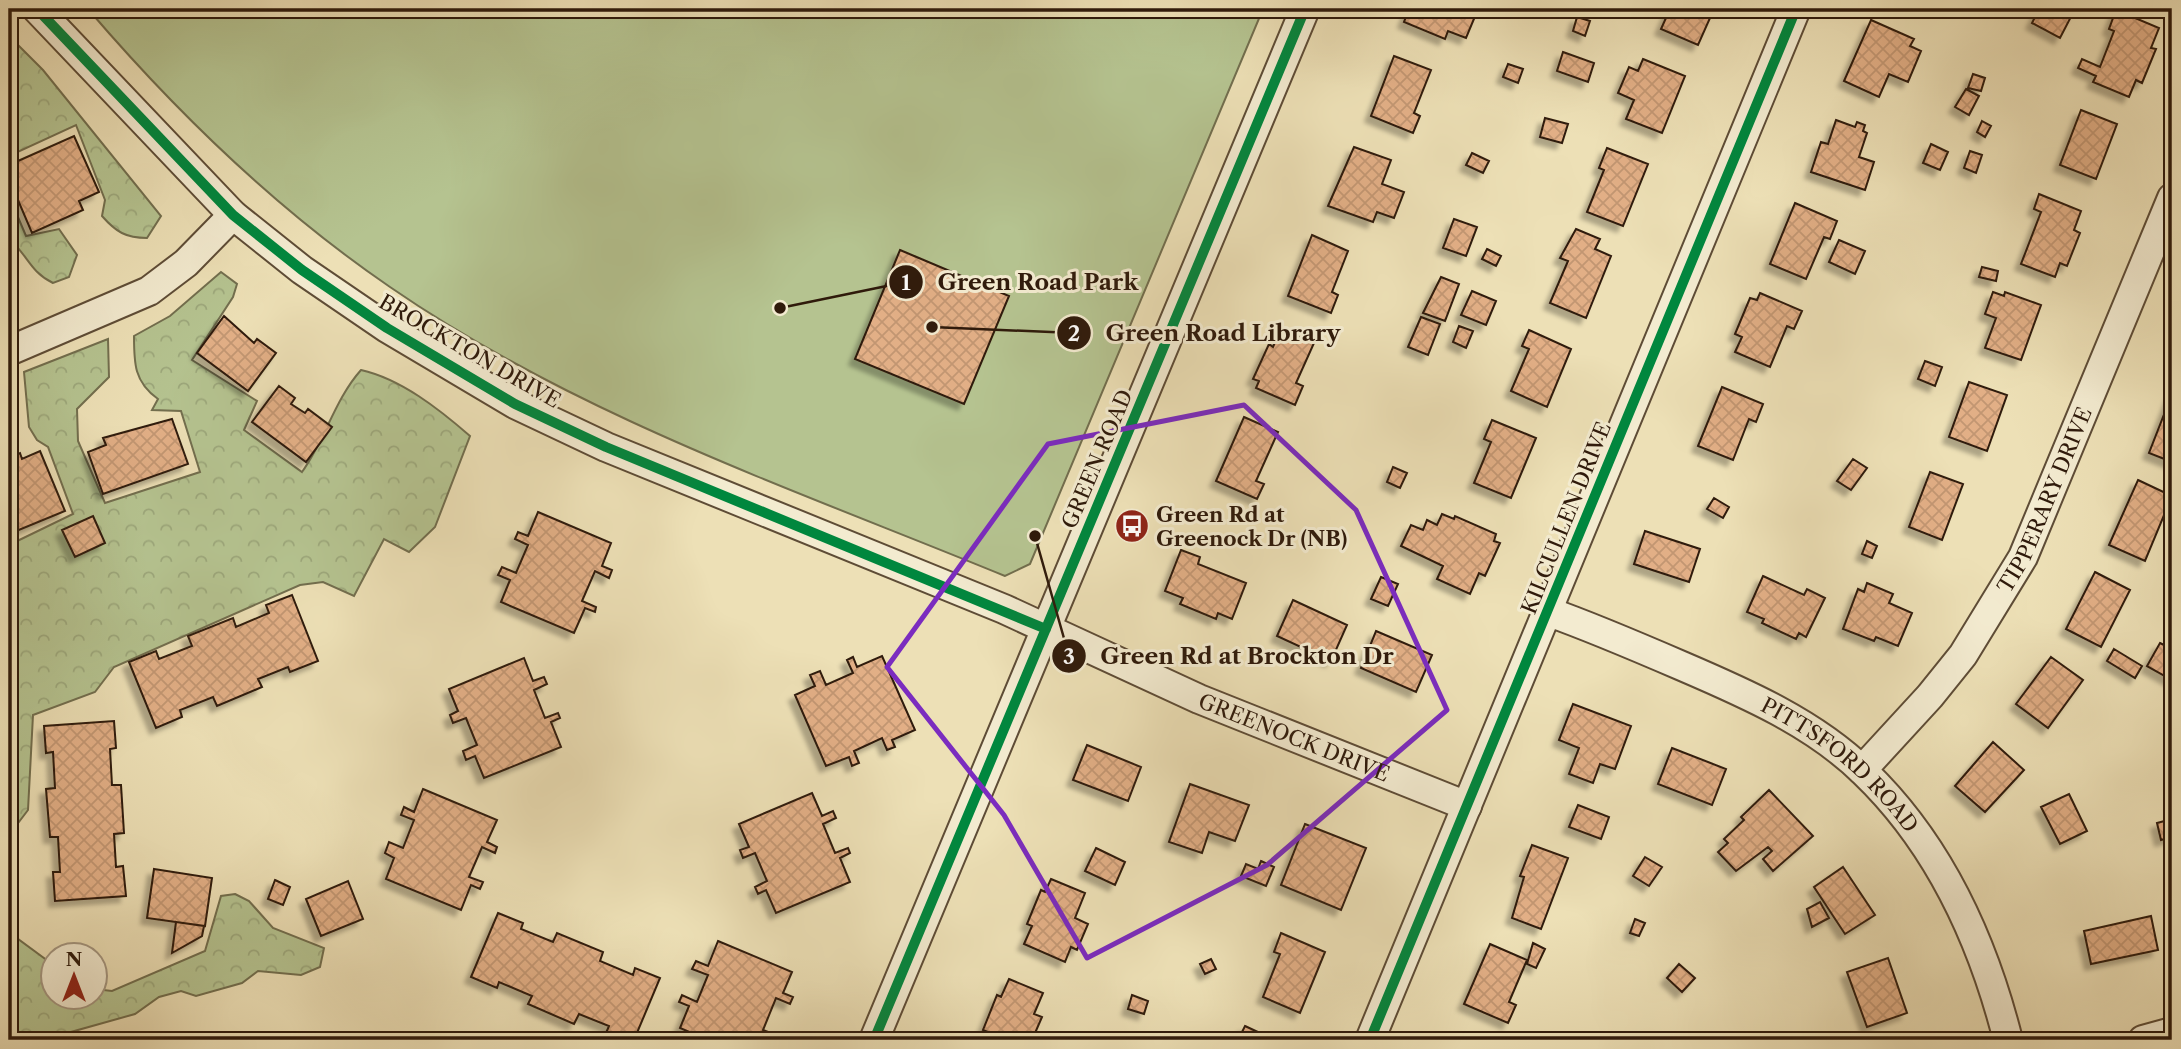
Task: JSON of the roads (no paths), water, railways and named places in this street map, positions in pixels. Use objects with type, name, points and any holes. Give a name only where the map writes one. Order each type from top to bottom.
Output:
[{"type":"street","name":"BROCKTON DRIVE","points":[[37,9],[233,215],[302,270],[387,328],[515,404],[606,447],[1046,629]]},
{"type":"street","name":"GREEN ROAD","points":[[874,1040],[1305,9]]},
{"type":"street","name":"KILCULLEN DRIVE","points":[[1370,1040],[1796,9]]},
{"type":"street","name":"TIPPERARY DRIVE","points":[[1862,770],[1963,655],[2023,557],[2172,198]]},
{"type":"street","points":[[9,351],[149,291],[186,263],[233,215]]},
{"type":"street","name":"PITTSFORD ROAD","points":[[1549,612],[1729,686],[1820,737],[1862,770],[1912,827],[1947,881],[1969,922],[1999,1003],[2008,1040]]},
{"type":"street","name":"GREENOCK DRIVE","points":[[1046,629],[1199,699],[1467,806]]},
{"type":"street","points":[[2143,1040],[2172,1032]]},
{"type":"place","name":"Green Road Park","points":[[780,308]]},
{"type":"place","name":"Green Road Library","points":[[932,327]]},
{"type":"place","name":"Green Rd at Greenock Dr (NB)","points":[[1132,526]]},
{"type":"place","name":"Green Rd at Brockton Dr","points":[[1035,536]]}]
